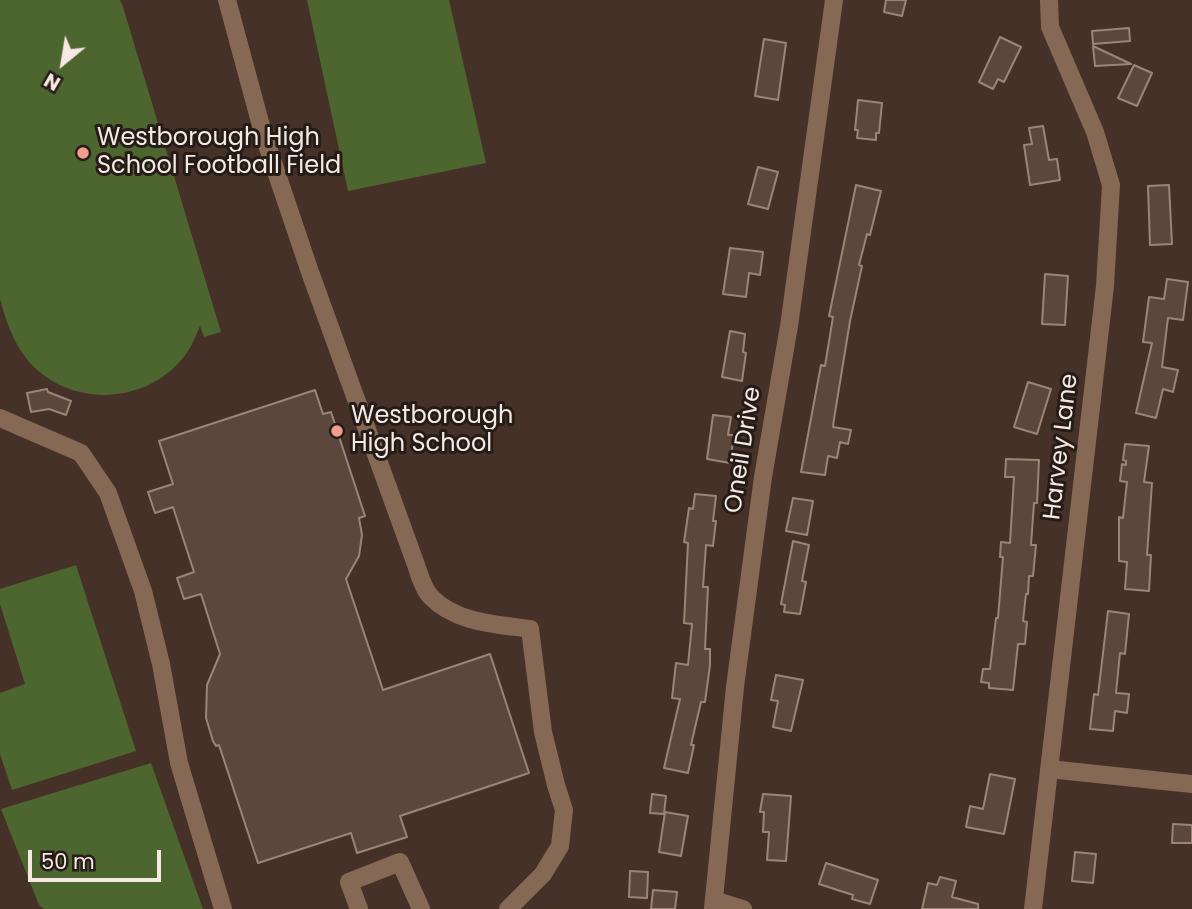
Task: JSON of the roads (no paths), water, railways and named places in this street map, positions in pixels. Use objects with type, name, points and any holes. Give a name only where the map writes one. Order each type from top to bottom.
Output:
[{"type":"street","points":[[227,0],[263,133],[310,272],[429,596],[453,614],[530,629],[543,732],[564,810],[560,846],[543,874],[508,909]]},
{"type":"street","name":"Oneil Drive","points":[[713,905],[735,687],[763,477],[789,326],[834,0]]},
{"type":"street","name":"Harvey Lane","points":[[1033,909],[1105,286],[1111,185],[1095,132],[1050,27],[1049,0]]},
{"type":"street","points":[[0,418],[81,453],[108,493],[143,591],[161,664],[179,763],[223,909]]},
{"type":"street","points":[[1049,769],[1192,784]]},
{"type":"street","points":[[359,909],[349,882],[400,862],[421,909]]},
{"type":"street","points":[[713,905],[743,909]]},
{"type":"place","name":"Westborough High School Football Field","points":[[83,153]]},
{"type":"place","name":"Westborough High School","points":[[337,431]]}]
